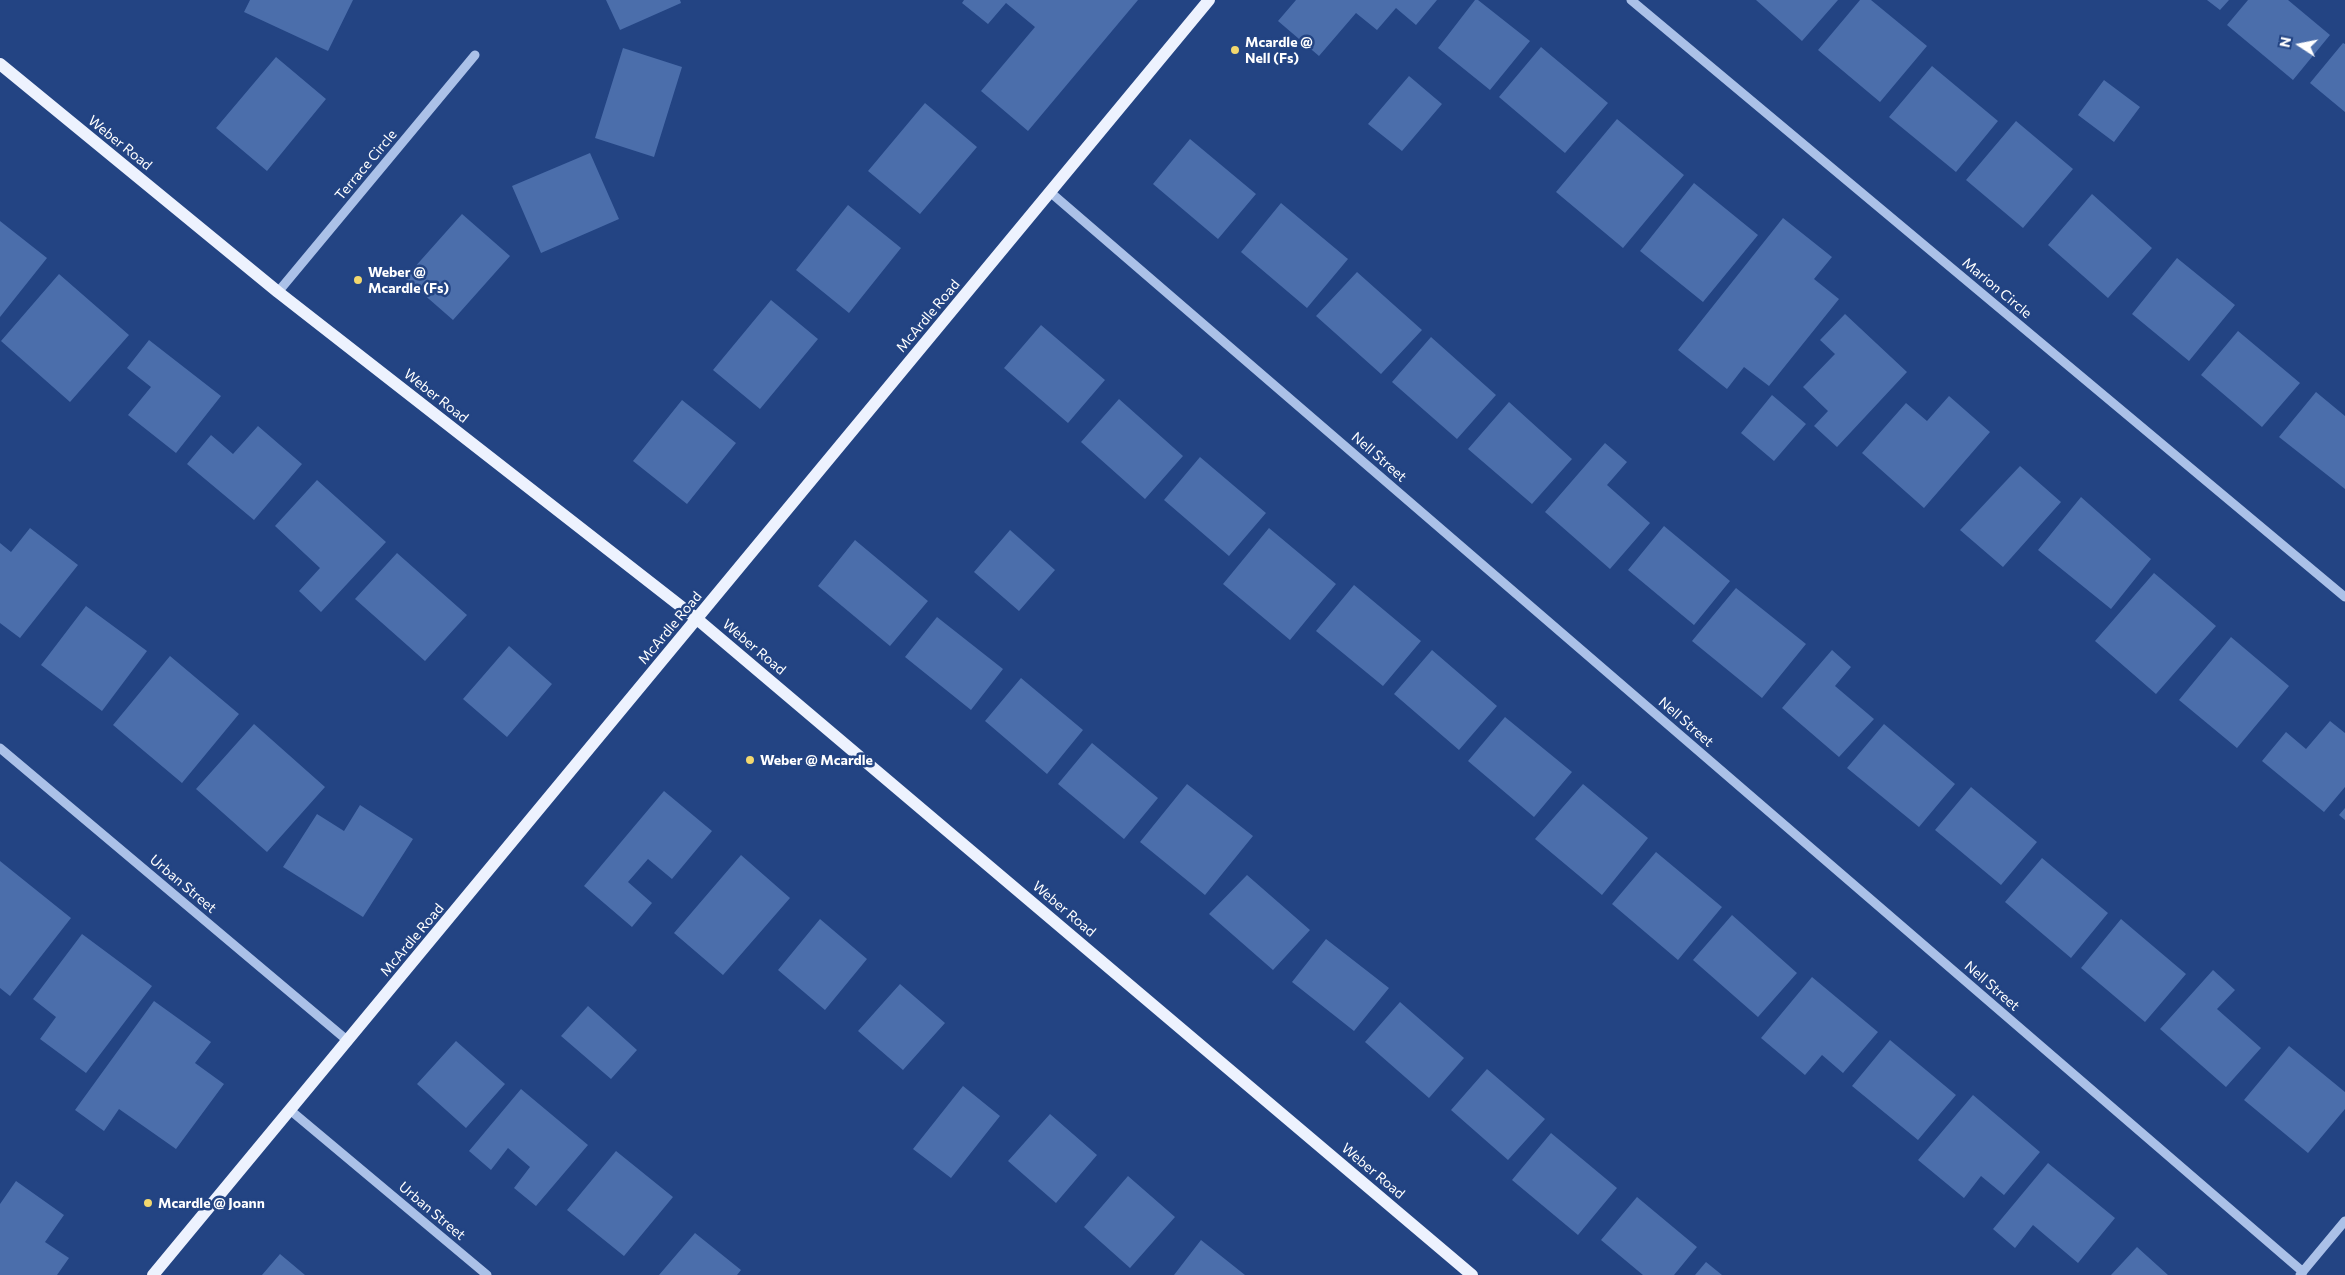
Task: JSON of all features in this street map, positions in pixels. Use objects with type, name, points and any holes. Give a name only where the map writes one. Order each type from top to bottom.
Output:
[{"type":"main road","name":"McArdle Road","points":[[153,1275],[1210,0]]},
{"type":"main road","name":"Weber Road","points":[[0,64],[278,292],[697,619],[1472,1275]]},
{"type":"street","name":"Marion Circle","points":[[1631,0],[2345,597]]},
{"type":"street","name":"Terrace Circle","points":[[278,292],[475,55]]},
{"type":"street","name":"Nell Street","points":[[1050,192],[2301,1273]]},
{"type":"street","name":"Urban Street","points":[[0,748],[348,1041]]},
{"type":"street","name":"Urban Street","points":[[290,1110],[487,1275]]},
{"type":"street","points":[[2301,1273],[2345,1221]]},
{"type":"building","points":[[250,0],[353,0],[328,51],[244,12]]},
{"type":"building","points":[[606,0],[680,0],[681,3],[620,30]]},
{"type":"building","points":[[964,0],[1138,0],[1028,131],[981,91],[1035,27],[1006,3],[988,24],[962,3]]},
{"type":"building","points":[[1296,0],[1437,0],[1416,25],[1396,8],[1377,30],[1356,13],[1319,56],[1278,21]]},
{"type":"building","points":[[1475,0],[1478,0],[1530,41],[1490,90],[1438,48]]},
{"type":"building","points":[[1756,0],[1838,0],[1802,41]]},
{"type":"building","points":[[1860,0],[1871,0],[1927,46],[1880,102],[1818,50]]},
{"type":"building","points":[[2207,0],[2229,0],[2220,10]]},
{"type":"building","points":[[2248,0],[2288,0],[2330,35],[2293,80],[2227,25]]},
{"type":"building","points":[[2343,43],[2345,44],[2345,112],[2310,83]]},
{"type":"building","points":[[1541,47],[1608,103],[1565,153],[1499,97]]},
{"type":"building","points":[[623,48],[682,67],[654,157],[595,138]]},
{"type":"building","points":[[276,57],[326,99],[267,171],[216,128]]},
{"type":"building","points":[[1932,66],[1998,121],[1956,172],[1889,117]]},
{"type":"building","points":[[1409,76],[1442,104],[1402,151],[1368,124]]},
{"type":"building","points":[[2104,80],[2140,107],[2114,142],[2078,115]]},
{"type":"building","points":[[925,103],[977,147],[920,214],[868,171]]},
{"type":"building","points":[[1617,119],[1684,175],[1623,248],[1556,192]]},
{"type":"building","points":[[2016,121],[2073,169],[2023,228],[1966,180]]},
{"type":"building","points":[[1190,139],[1256,194],[1218,239],[1153,184]]},
{"type":"building","points":[[590,153],[619,219],[541,253],[512,186]]},
{"type":"building","points":[[1694,183],[1758,235],[1703,302],[1640,251]]},
{"type":"building","points":[[2092,194],[2152,248],[2108,298],[2048,245]]},
{"type":"building","points":[[1281,203],[1348,259],[1307,308],[1241,252]]},
{"type":"building","points":[[848,205],[901,248],[849,313],[796,270]]},
{"type":"building","points":[[462,214],[510,256],[453,320],[405,278]]},
{"type":"building","points":[[1783,218],[1832,257],[1814,279],[1839,299],[1769,386],[1744,367],[1727,389],[1678,350]]},
{"type":"building","points":[[0,221],[47,258],[0,317]]},
{"type":"building","points":[[2177,258],[2235,305],[2189,361],[2132,314]]},
{"type":"building","points":[[1357,272],[1422,330],[1381,374],[1316,316]]},
{"type":"building","points":[[59,274],[129,335],[70,402],[1,341]]},
{"type":"building","points":[[771,300],[818,339],[760,409],[713,370]]},
{"type":"building","points":[[1845,314],[1907,372],[1837,447],[1814,426],[1828,411],[1803,387],[1835,354],[1820,340]]},
{"type":"building","points":[[1041,325],[1105,380],[1068,423],[1004,368]]},
{"type":"building","points":[[2238,331],[2300,383],[2262,427],[2201,375]]},
{"type":"building","points":[[1431,337],[1496,395],[1457,439],[1392,382]]},
{"type":"building","points":[[149,340],[221,396],[176,453],[128,415],[151,387],[127,368]]},
{"type":"building","points":[[2316,392],[2345,416],[2345,489],[2279,437]]},
{"type":"building","points":[[1772,395],[1806,424],[1774,461],[1741,433]]},
{"type":"building","points":[[1949,396],[1990,432],[1924,508],[1862,453],[1906,403],[1927,421]]},
{"type":"building","points":[[1119,399],[1183,456],[1145,499],[1081,442]]},
{"type":"building","points":[[682,400],[736,443],[687,504],[633,461]]},
{"type":"building","points":[[1509,402],[1572,459],[1532,504],[1468,449]]},
{"type":"building","points":[[258,426],[302,464],[254,520],[187,464],[211,435],[233,454]]},
{"type":"building","points":[[1605,443],[1627,462],[1607,485],[1650,523],[1610,569],[1545,512]]},
{"type":"building","points":[[1200,457],[1266,513],[1229,556],[1164,500]]},
{"type":"building","points":[[2020,466],[2061,502],[2003,567],[1960,530]]},
{"type":"building","points":[[317,480],[386,542],[321,612],[299,591],[320,568],[275,526]]},
{"type":"building","points":[[2081,497],[2151,559],[2111,609],[2038,550]]},
{"type":"building","points":[[1664,526],[1730,581],[1694,625],[1628,570]]},
{"type":"building","points":[[30,528],[78,565],[20,638],[0,623],[0,543],[11,552]]},
{"type":"building","points":[[1269,528],[1336,584],[1290,640],[1223,584]]},
{"type":"building","points":[[1010,530],[1055,570],[1019,611],[974,572]]},
{"type":"building","points":[[855,540],[928,601],[890,646],[818,586]]},
{"type":"building","points":[[397,553],[467,615],[425,661],[355,599]]},
{"type":"building","points":[[2154,573],[2216,626],[2156,694],[2095,641]]},
{"type":"building","points":[[1354,585],[1421,641],[1383,686],[1316,631]]},
{"type":"building","points":[[1736,588],[1806,644],[1762,698],[1692,641]]},
{"type":"building","points":[[86,606],[147,651],[102,711],[41,665]]},
{"type":"building","points":[[937,617],[1003,669],[971,710],[905,657]]},
{"type":"building","points":[[2231,637],[2289,686],[2237,748],[2179,700]]},
{"type":"building","points":[[509,646],[552,684],[507,737],[463,699]]},
{"type":"building","points":[[1432,650],[1497,706],[1459,750],[1394,694]]},
{"type":"building","points":[[1832,650],[1851,667],[1835,686],[1874,719],[1839,757],[1782,708]]},
{"type":"building","points":[[170,656],[239,714],[182,783],[113,725]]},
{"type":"building","points":[[1021,678],[1083,730],[1047,774],[985,721]]},
{"type":"building","points":[[1505,717],[1572,772],[1534,817],[1468,761]]},
{"type":"building","points":[[2330,721],[2345,733],[2345,787],[2324,812],[2262,761],[2286,732],[2306,749]]},
{"type":"building","points":[[254,724],[325,787],[267,852],[196,789]]},
{"type":"building","points":[[1884,724],[1955,784],[1919,827],[1847,768]]},
{"type":"building","points":[[1092,743],[1158,798],[1124,839],[1058,784]]},
{"type":"building","points":[[1187,784],[1253,836],[1205,895],[1140,842]]},
{"type":"building","points":[[1583,784],[1648,838],[1602,895],[1535,839]]},
{"type":"building","points":[[1971,787],[2037,842],[2001,885],[1935,830]]},
{"type":"building","points":[[664,791],[712,831],[672,879],[648,859],[628,882],[652,903],[632,927],[584,886]]},
{"type":"building","points":[[360,805],[413,839],[363,917],[283,867],[317,814],[344,831]]},
{"type":"building","points":[[2345,808],[2345,820],[2339,815]]},
{"type":"building","points":[[1656,852],[1722,907],[1678,960],[1612,904]]},
{"type":"building","points":[[741,855],[790,898],[723,975],[674,933]]},
{"type":"building","points":[[2042,858],[2108,913],[2071,958],[2005,902]]},
{"type":"building","points":[[0,861],[71,918],[10,996],[0,988]]},
{"type":"building","points":[[1247,875],[1310,930],[1273,970],[1209,914]]},
{"type":"building","points":[[1732,915],[1797,973],[1758,1017],[1693,960]]},
{"type":"building","points":[[820,919],[867,959],[825,1010],[778,970]]},
{"type":"building","points":[[2121,919],[2186,974],[2145,1022],[2081,968]]},
{"type":"building","points":[[82,934],[152,986],[86,1073],[40,1039],[56,1017],[33,999]]},
{"type":"building","points":[[1326,939],[1389,988],[1354,1031],[1292,982]]},
{"type":"building","points":[[2213,970],[2235,990],[2217,1009],[2261,1048],[2226,1087],[2160,1029]]},
{"type":"building","points":[[1812,977],[1878,1032],[1843,1073],[1822,1055],[1805,1075],[1761,1038]]},
{"type":"building","points":[[900,984],[945,1023],[903,1070],[858,1031]]},
{"type":"building","points":[[154,1001],[211,1042],[195,1063],[224,1084],[176,1149],[119,1109],[104,1131],[75,1110]]},
{"type":"building","points":[[1400,1002],[1464,1058],[1429,1098],[1365,1042]]},
{"type":"building","points":[[588,1006],[637,1050],[611,1079],[561,1036]]},
{"type":"building","points":[[1890,1040],[1956,1095],[1918,1140],[1852,1086]]},
{"type":"building","points":[[456,1041],[505,1084],[466,1128],[417,1084]]},
{"type":"building","points":[[2289,1046],[2345,1092],[2345,1109],[2308,1153],[2244,1100]]},
{"type":"building","points":[[1487,1069],[1545,1119],[1508,1160],[1451,1110]]},
{"type":"building","points":[[963,1086],[1000,1116],[951,1178],[913,1149]]},
{"type":"building","points":[[521,1089],[588,1145],[536,1206],[514,1188],[530,1167],[508,1148],[491,1170],[469,1151]]},
{"type":"building","points":[[1973,1095],[2040,1152],[2004,1195],[1981,1176],[1964,1198],[1918,1160]]},
{"type":"building","points":[[1050,1114],[1097,1155],[1056,1203],[1008,1161]]},
{"type":"building","points":[[1551,1133],[1617,1188],[1578,1235],[1512,1180]]},
{"type":"building","points":[[616,1151],[673,1197],[624,1256],[567,1210]]},
{"type":"building","points":[[2048,1163],[2115,1218],[2078,1263],[2033,1225],[2015,1248],[1993,1229]]},
{"type":"building","points":[[1128,1176],[1175,1217],[1130,1268],[1084,1227]]},
{"type":"building","points":[[16,1181],[64,1215],[45,1242],[69,1258],[57,1275],[0,1275],[0,1204]]},
{"type":"building","points":[[1637,1197],[1697,1247],[1674,1275],[1643,1275],[1601,1240]]},
{"type":"building","points":[[695,1233],[741,1270],[737,1275],[659,1275]]},
{"type":"building","points":[[1201,1240],[1245,1275],[1174,1275]]},
{"type":"building","points":[[2137,1247],[2168,1275],[2111,1275]]},
{"type":"building","points":[[280,1254],[305,1275],[262,1275]]},
{"type":"building","points":[[1706,1262],[1722,1275],[1695,1275]]},
{"type":"place","name":"Mcardle @ Nell (Fs)","points":[[1235,50]]},
{"type":"place","name":"Weber @ Mcardle (Fs)","points":[[358,280]]},
{"type":"place","name":"Weber @ Mcardle","points":[[750,760]]},
{"type":"place","name":"Mcardle @ Joann","points":[[148,1203]]}]
